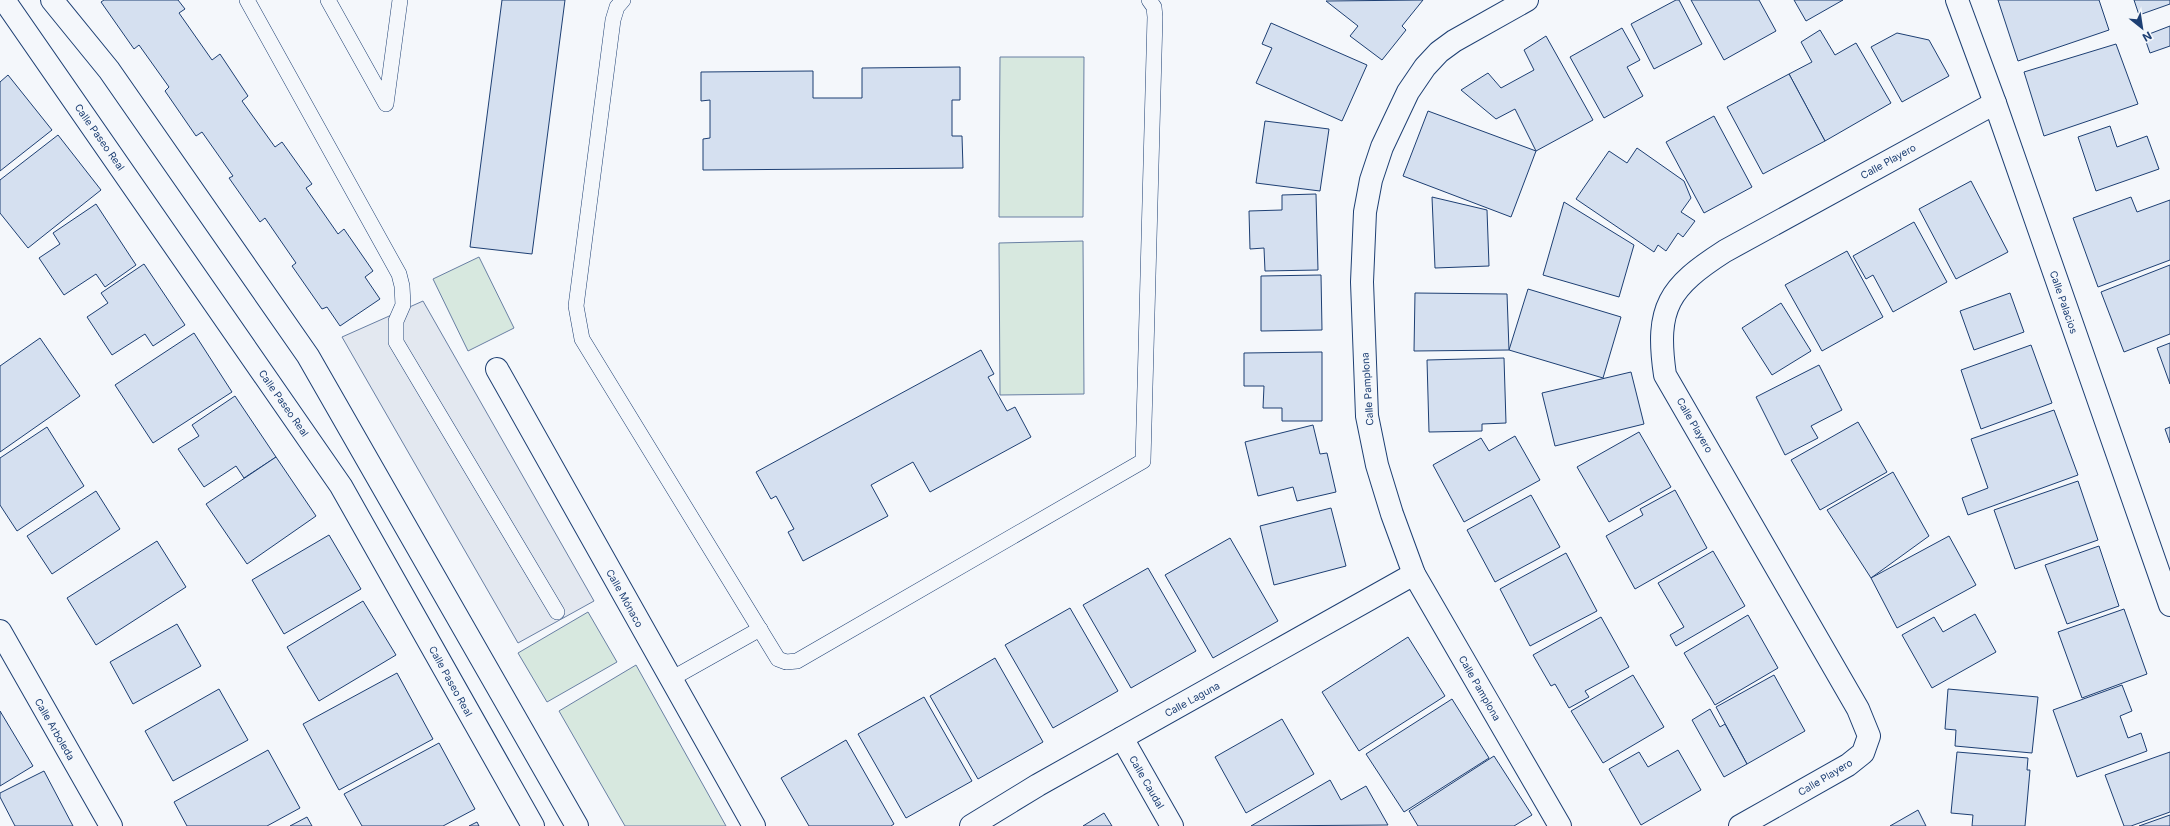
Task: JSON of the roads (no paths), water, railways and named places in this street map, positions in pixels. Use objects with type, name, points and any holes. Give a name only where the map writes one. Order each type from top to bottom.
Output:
[{"type":"street","points":[[52,0],[110,70],[308,356],[577,826]]},
{"type":"street","name":"Calle Pamplona","points":[[1527,0],[1454,41],[1439,52],[1425,67],[1408,92],[1382,147],[1369,186],[1365,212],[1362,282],[1367,416],[1381,479],[1414,574],[1560,826]]},
{"type":"street","name":"Calle Palacios","points":[[1957,0],[1995,103],[2170,605]]},
{"type":"street","name":"Calle Paseo Real","points":[[4,1],[341,486],[533,826]]},
{"type":"street","name":"Calle Playero","points":[[1740,826],[1848,765],[1863,753],[1869,736],[1858,709],[1665,375],[1661,347],[1664,318],[1673,293],[1695,270],[1725,251],[1995,103]]},
{"type":"street","name":"Calle Mónaco","points":[[497,369],[754,826]]},
{"type":"street","name":"Calle Laguna","points":[[971,826],[1038,785],[1414,574]]},
{"type":"street","name":"Calle Arboleda","points":[[0,631],[111,826]]},
{"type":"street","name":"Calle Caudal","points":[[1122,738],[1172,826]]},
{"type":"lane","points":[[247,0],[399,274],[402,286],[403,305],[396,321],[396,342],[557,612]]},
{"type":"lane","points":[[328,0],[386,104],[400,0]]},
{"type":"lane","points":[[623,0],[617,7],[613,20],[576,306],[582,339],[778,659],[786,662],[797,662],[1143,461],[1154,32],[1154,7],[1149,0]]},
{"type":"lane","points":[[671,680],[760,629]]}]
